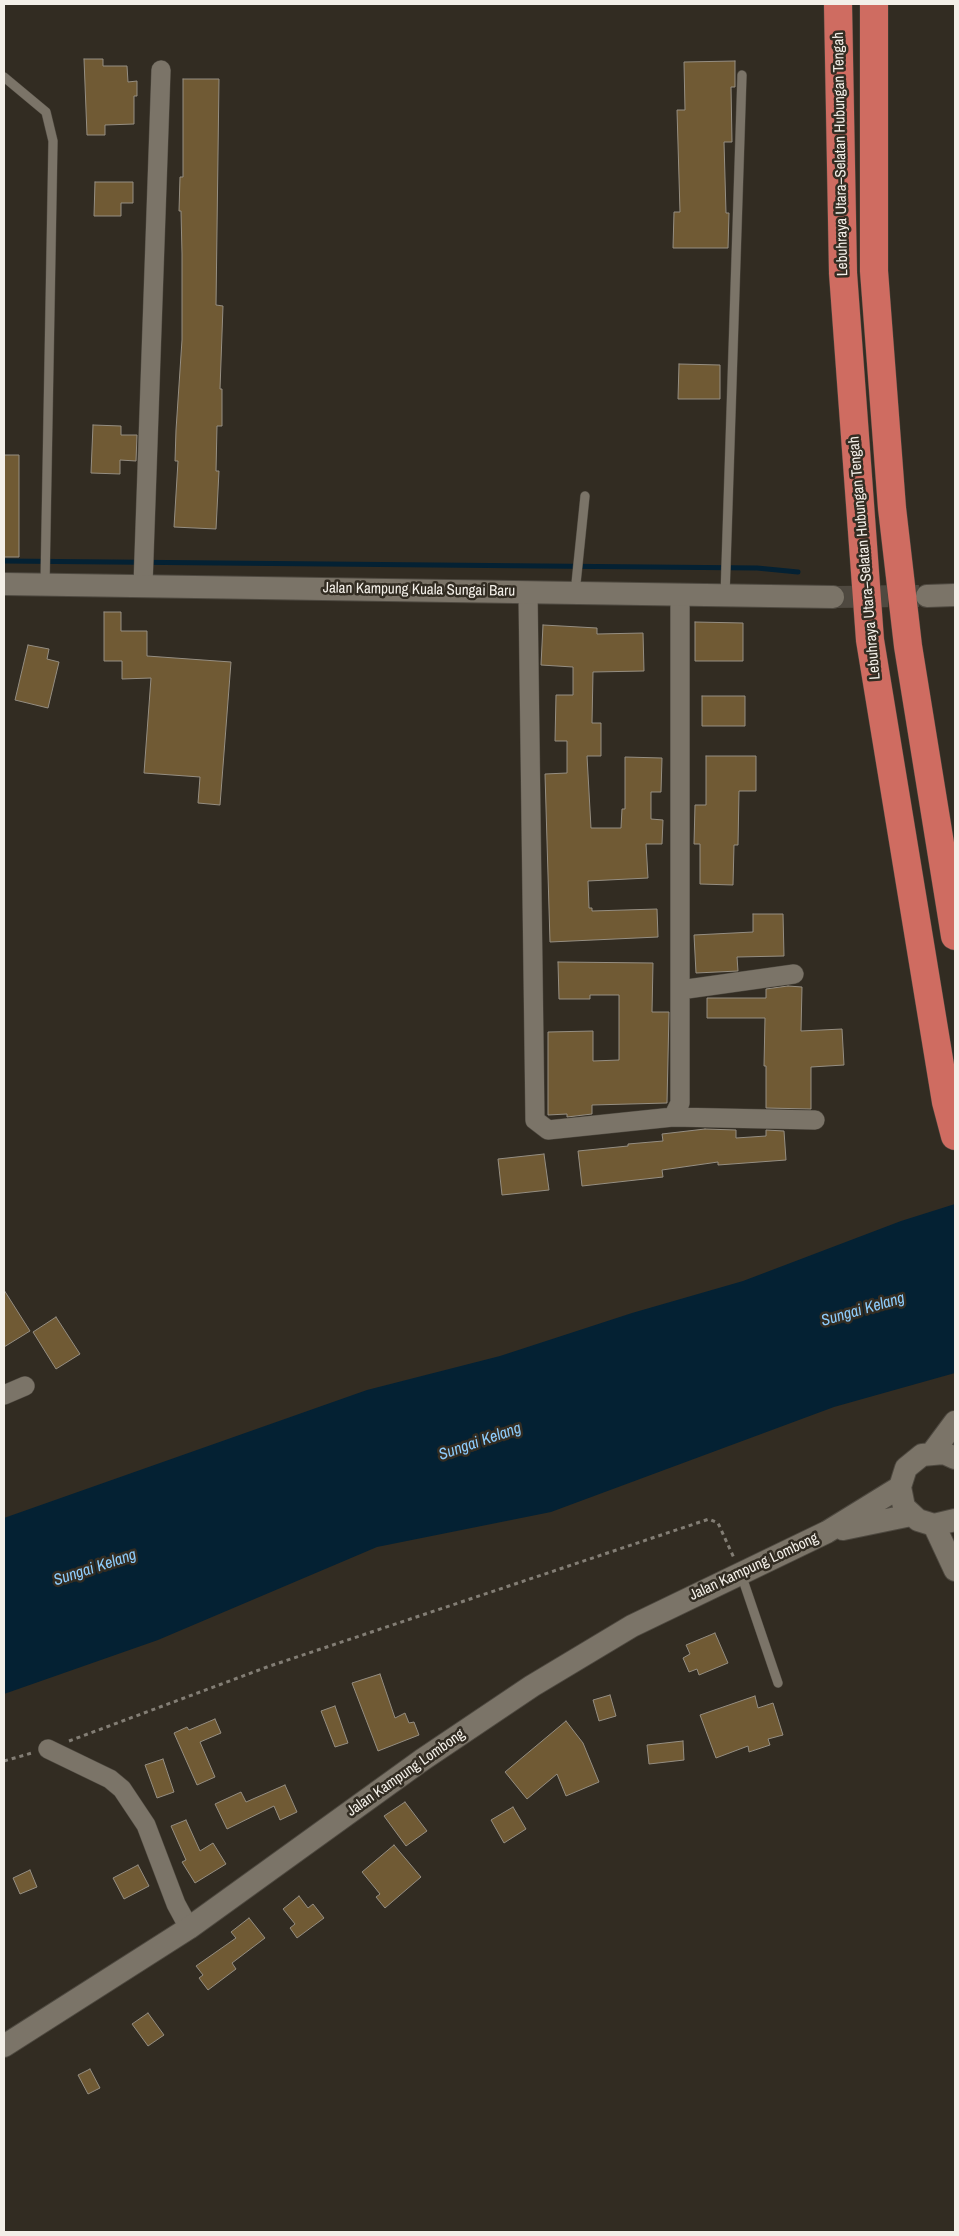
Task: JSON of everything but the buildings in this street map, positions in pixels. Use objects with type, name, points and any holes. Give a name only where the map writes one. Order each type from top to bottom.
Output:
[{"type":"highway","name":"Lebuhraya Utara–Selatan Hubungan Tengah","points":[[838,4],[843,273],[870,640],[946,1102],[955,1136]]},
{"type":"highway","name":"Lebuhraya Utara–Selatan Hubungan Tengah","points":[[874,4],[874,271],[892,508],[908,646],[955,936]]},
{"type":"street","points":[[143,580],[161,70]]},
{"type":"street","name":"Jalan Kampung Kuala Sungai Baru","points":[[4,584],[46,580],[143,580],[528,592],[576,585],[680,595],[726,586],[833,597]]},
{"type":"street","points":[[528,592],[535,1120],[548,1130],[673,1117],[815,1120]]},
{"type":"street","points":[[673,1117],[680,1103],[680,595]]},
{"type":"street","points":[[927,596],[955,595]]},
{"type":"street","points":[[680,990],[794,974]]},
{"type":"street","points":[[4,1395],[25,1386]]},
{"type":"street","points":[[932,1453],[955,1422]]},
{"type":"street","points":[[955,1458],[944,1453],[932,1453],[913,1461],[906,1468],[900,1487],[904,1507],[911,1515],[918,1520],[945,1522],[955,1570]]},
{"type":"street","points":[[827,1532],[900,1487]]},
{"type":"street","points":[[827,1532],[911,1515]]},
{"type":"street","name":"Jalan Kampung Lombong","points":[[4,2046],[188,1928],[422,1760],[532,1686],[632,1626],[827,1532]]},
{"type":"street","points":[[48,1749],[110,1779],[122,1789],[146,1825],[176,1904],[188,1928]]},
{"type":"lane","points":[[726,586],[742,75]]},
{"type":"lane","points":[[4,77],[46,112],[53,141],[46,580]]},
{"type":"lane","points":[[576,585],[585,496]]},
{"type":"lane","points":[[741,1573],[778,1683]]},
{"type":"path","points":[[4,1761],[48,1749],[267,1667],[709,1519],[718,1523],[741,1573]]},
{"type":"water","name":"Sungai Kelang","points":[[955,1204],[955,1373],[834,1407],[551,1512],[377,1547],[158,1640],[4,1694],[4,1518],[367,1390],[500,1356],[632,1313],[743,1281],[901,1221]]},
{"type":"waterway","points":[[4,561],[757,568],[798,572]]},
{"type":"tunnel","points":[[833,597],[919,596]]}]
